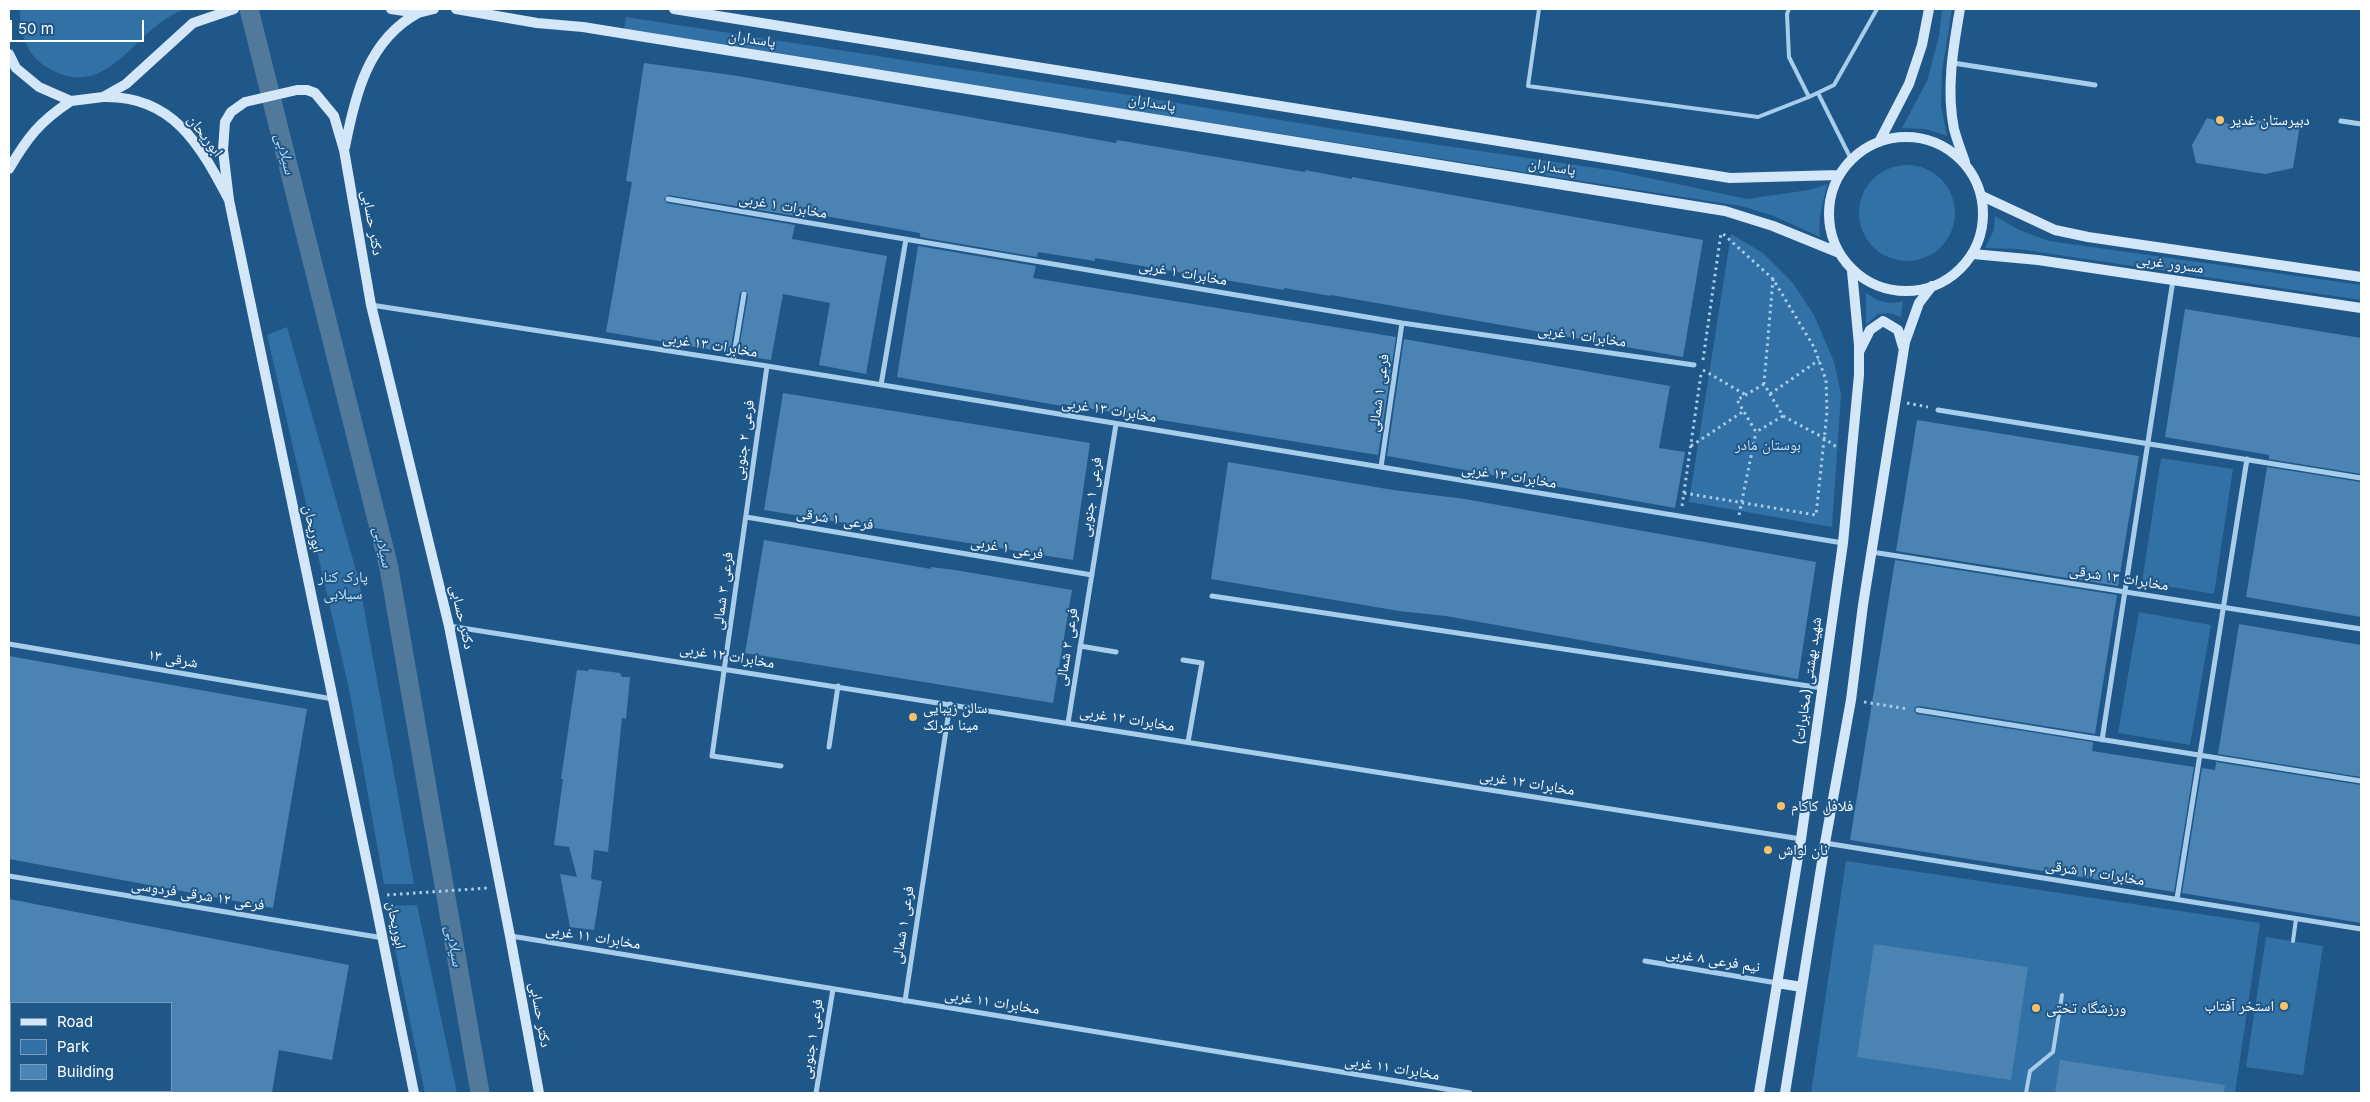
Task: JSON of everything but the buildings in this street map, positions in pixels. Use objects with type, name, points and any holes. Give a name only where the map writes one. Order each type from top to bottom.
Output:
[{"type":"main road","points":[[103,97],[126,84],[193,23],[214,14],[234,9]]},
{"type":"main road","points":[[391,9],[418,13]]},
{"type":"main road","points":[[344,150],[352,109],[364,73],[371,59],[389,34],[402,21],[418,13],[434,9]]},
{"type":"main road","name":"پاسداران","points":[[456,9],[538,23],[592,28],[1725,210],[1773,226],[1837,252]]},
{"type":"main road","name":"پاسداران","points":[[674,9],[1730,178],[1838,175]]},
{"type":"main road","points":[[1879,142],[1908,84],[1922,46],[1928,9]]},
{"type":"main road","points":[[1960,9],[1950,91],[1954,128],[1965,164]]},
{"type":"main road","points":[[9,70],[10,56]]},
{"type":"main road","points":[[10,56],[16,68],[39,87],[71,101]]},
{"type":"main road","points":[[229,200],[223,150],[225,122],[231,112],[245,102],[296,90],[307,90],[324,102],[334,116],[344,150]]},
{"type":"main road","name":"ابوریحان","points":[[71,101],[125,96],[143,102],[172,118],[201,151],[229,200],[414,1093]]},
{"type":"main road","points":[[9,169],[32,134],[49,115],[71,101]]},
{"type":"main road","points":[[1902,137],[1934,142],[1949,150],[1965,164],[1973,175],[1982,196],[1983,229],[1973,254],[1956,274],[1940,284],[1908,292],[1887,290],[1873,285],[1852,271],[1837,252],[1830,233],[1828,214],[1838,175],[1851,159],[1864,148],[1879,142],[1902,137]]},
{"type":"main road","name":"دکتر حسابی","points":[[344,150],[371,305],[449,626],[539,1093]]},
{"type":"main road","name":"مسرور غربی","points":[[1982,196],[2055,230],[2361,277]]},
{"type":"main road","name":"مسرور غربی","points":[[1973,254],[2038,260],[2361,308]]},
{"type":"main road","name":"شهید بهشتی (مخابرات)","points":[[1760,1093],[1800,839],[1843,543],[1859,375],[1859,351],[1852,271]]},
{"type":"main road","points":[[1786,1093],[1825,843],[1851,700],[1904,348],[1919,303],[1932,286]]},
{"type":"main road","points":[[1859,351],[1870,330],[1883,321],[1898,330],[1904,348]]},
{"type":"main road","points":[[1777,983],[1802,987]]},
{"type":"street","points":[[1952,63],[2095,84]]},
{"type":"street","points":[[2341,121],[2361,124]]},
{"type":"street","name":"مخابرات ۱ غربی","points":[[668,199],[1402,323],[1694,365]]},
{"type":"street","points":[[881,385],[906,239]]},
{"type":"street","points":[[2102,740],[2173,280]]},
{"type":"street","points":[[733,361],[744,294]]},
{"type":"street","name":"مخابرات ۱۳ غربی","points":[[371,305],[767,366],[1843,543]]},
{"type":"street","name":"فرعی ۱ شمالی","points":[[1382,468],[1402,323]]},
{"type":"street","name":"فرعی ۲ جنوبی","points":[[746,517],[767,366]]},
{"type":"street","points":[[1938,410],[2361,478]]},
{"type":"street","name":"فرعی ۱ جنوبی","points":[[1092,575],[1116,424]]},
{"type":"street","points":[[2177,899],[2198,755],[2224,609],[2246,459]]},
{"type":"street","name":"فرعی ۱ شرقی","points":[[746,517],[919,546]]},
{"type":"street","name":"فرعی ۳ شمالی","points":[[746,517],[712,756],[781,766]]},
{"type":"street","name":"فرعی ۱ غربی","points":[[919,546],[1092,575]]},
{"type":"street","name":"مخابرات ۱۳ شرقی","points":[[1872,552],[2126,591],[2224,609],[2361,629]]},
{"type":"street","name":"فرعی ۲ شمالی","points":[[1068,723],[1092,575]]},
{"type":"street","points":[[1212,596],[1822,688]]},
{"type":"street","name":"مخابرات ۱۲ غربی","points":[[449,626],[1800,839]]},
{"type":"street","name":"۱۳ شرقی","points":[[9,644],[333,699]]},
{"type":"street","points":[[1080,646],[1116,652]]},
{"type":"street","points":[[1184,660],[1202,663],[1188,742]]},
{"type":"street","points":[[829,747],[838,686]]},
{"type":"street","name":"فرعی ۱ شمالی","points":[[905,1000],[950,704]]},
{"type":"street","points":[[1918,710],[2361,781]]},
{"type":"street","name":"مخابرات ۱۲ شرقی","points":[[1825,843],[2361,929]]},
{"type":"street","name":"فرعی ۱۲ شرقی فردوسی","points":[[9,876],[383,938]]},
{"type":"street","name":"مخابرات ۱۱ غربی","points":[[510,936],[1470,1093]]},
{"type":"street","name":"نیم فرعی ۸ غربی","points":[[1645,961],[1777,983]]},
{"type":"street","name":"فرعی ۱ جنوبی","points":[[816,1093],[833,989]]},
{"type":"lane","points":[[1539,9],[1528,86],[1758,117],[1809,98],[1834,85],[1877,9]]},
{"type":"lane","points":[[1789,9],[1787,14],[1789,57],[1809,98]]},
{"type":"lane","points":[[1818,93],[1851,159]]},
{"type":"lane","points":[[2293,941],[2296,919]]},
{"type":"lane","points":[[2026,1093],[2030,1071],[2053,1052],[2062,996]]},
{"type":"path","points":[[1684,493],[1816,515],[1828,412],[1826,380],[1814,347],[1773,279],[1721,232]]},
{"type":"path","points":[[1773,279],[1764,384],[1783,416],[1824,438],[1851,458]]},
{"type":"path","points":[[1770,394],[1819,360]]},
{"type":"path","points":[[1694,365],[1746,395]]},
{"type":"path","points":[[1738,526],[1741,502],[1756,432],[1737,400],[1764,384]]},
{"type":"path","points":[[1896,400],[1938,410]]},
{"type":"path","points":[[1690,446],[1744,412]]},
{"type":"path","points":[[1756,432],[1783,416]]},
{"type":"path","points":[[1851,700],[1918,710]]},
{"type":"path","points":[[374,896],[500,887]]},
{"type":"green space","points":[[20,9],[184,9],[161,22],[109,67],[95,74],[80,77],[64,75],[38,61],[25,41]]},
{"type":"green space","points":[[1942,9],[1952,9],[1942,71],[1941,106],[1947,136],[1926,129],[1902,128],[1927,81],[1939,36]]},
{"type":"green space","points":[[626,17],[1135,96],[1365,134],[1616,171],[1747,199],[1809,190],[1828,184],[1821,210],[1820,237],[1774,216],[1741,206],[624,31]]},
{"type":"green space","points":[[1907,165],[1925,169],[1941,179],[1951,195],[1955,213],[1951,231],[1941,247],[1925,257],[1907,261],[1889,257],[1873,247],[1863,231],[1859,213],[1863,195],[1873,179],[1889,169]]},
{"type":"green space","points":[[1995,216],[2019,230],[2049,241],[2361,285],[2361,300],[2018,249],[1985,248],[1994,230]]},
{"type":"green space","name":"بوستان مادر","points":[[1731,234],[1763,253],[1792,282],[1814,315],[1834,362],[1841,394],[1832,527],[1689,502]]},
{"type":"green space","points":[[1866,293],[1884,302],[1903,301],[1901,317],[1889,313],[1878,314],[1866,325]]},
{"type":"green space","name":"پارک کنار سیلابی","points":[[287,327],[359,581],[414,884],[384,884],[349,689],[267,335]]},
{"type":"green space","points":[[2161,458],[2233,469],[2214,594],[2142,582]]},
{"type":"green space","points":[[2139,612],[2211,625],[2190,745],[2118,733]]},
{"type":"green space","name":"ورزشگاه تختی","points":[[1846,861],[2260,923],[2235,1093],[1811,1093]]},
{"type":"green space","points":[[417,905],[457,1093],[425,1093],[386,906]]},
{"type":"green space","name":"استخر آفتاب","points":[[2266,937],[2323,946],[2303,1075],[2246,1067]]},
{"type":"waterway","name":"سیلابی","points":[[249,9],[389,568],[480,1093]]},
{"type":"place","name":"دبیرستان غدیر","points":[[2220,120]]},
{"type":"place","name":"سالن زیبایی مینا سرلک","points":[[913,717]]},
{"type":"place","name":"فلافل کاکام","points":[[1781,806]]},
{"type":"place","name":"نان لواش","points":[[1768,850]]},
{"type":"place","name":"استخر آفتاب","points":[[2284,1006]]},
{"type":"place","name":"ورزشگاه تختی","points":[[2036,1008]]}]
